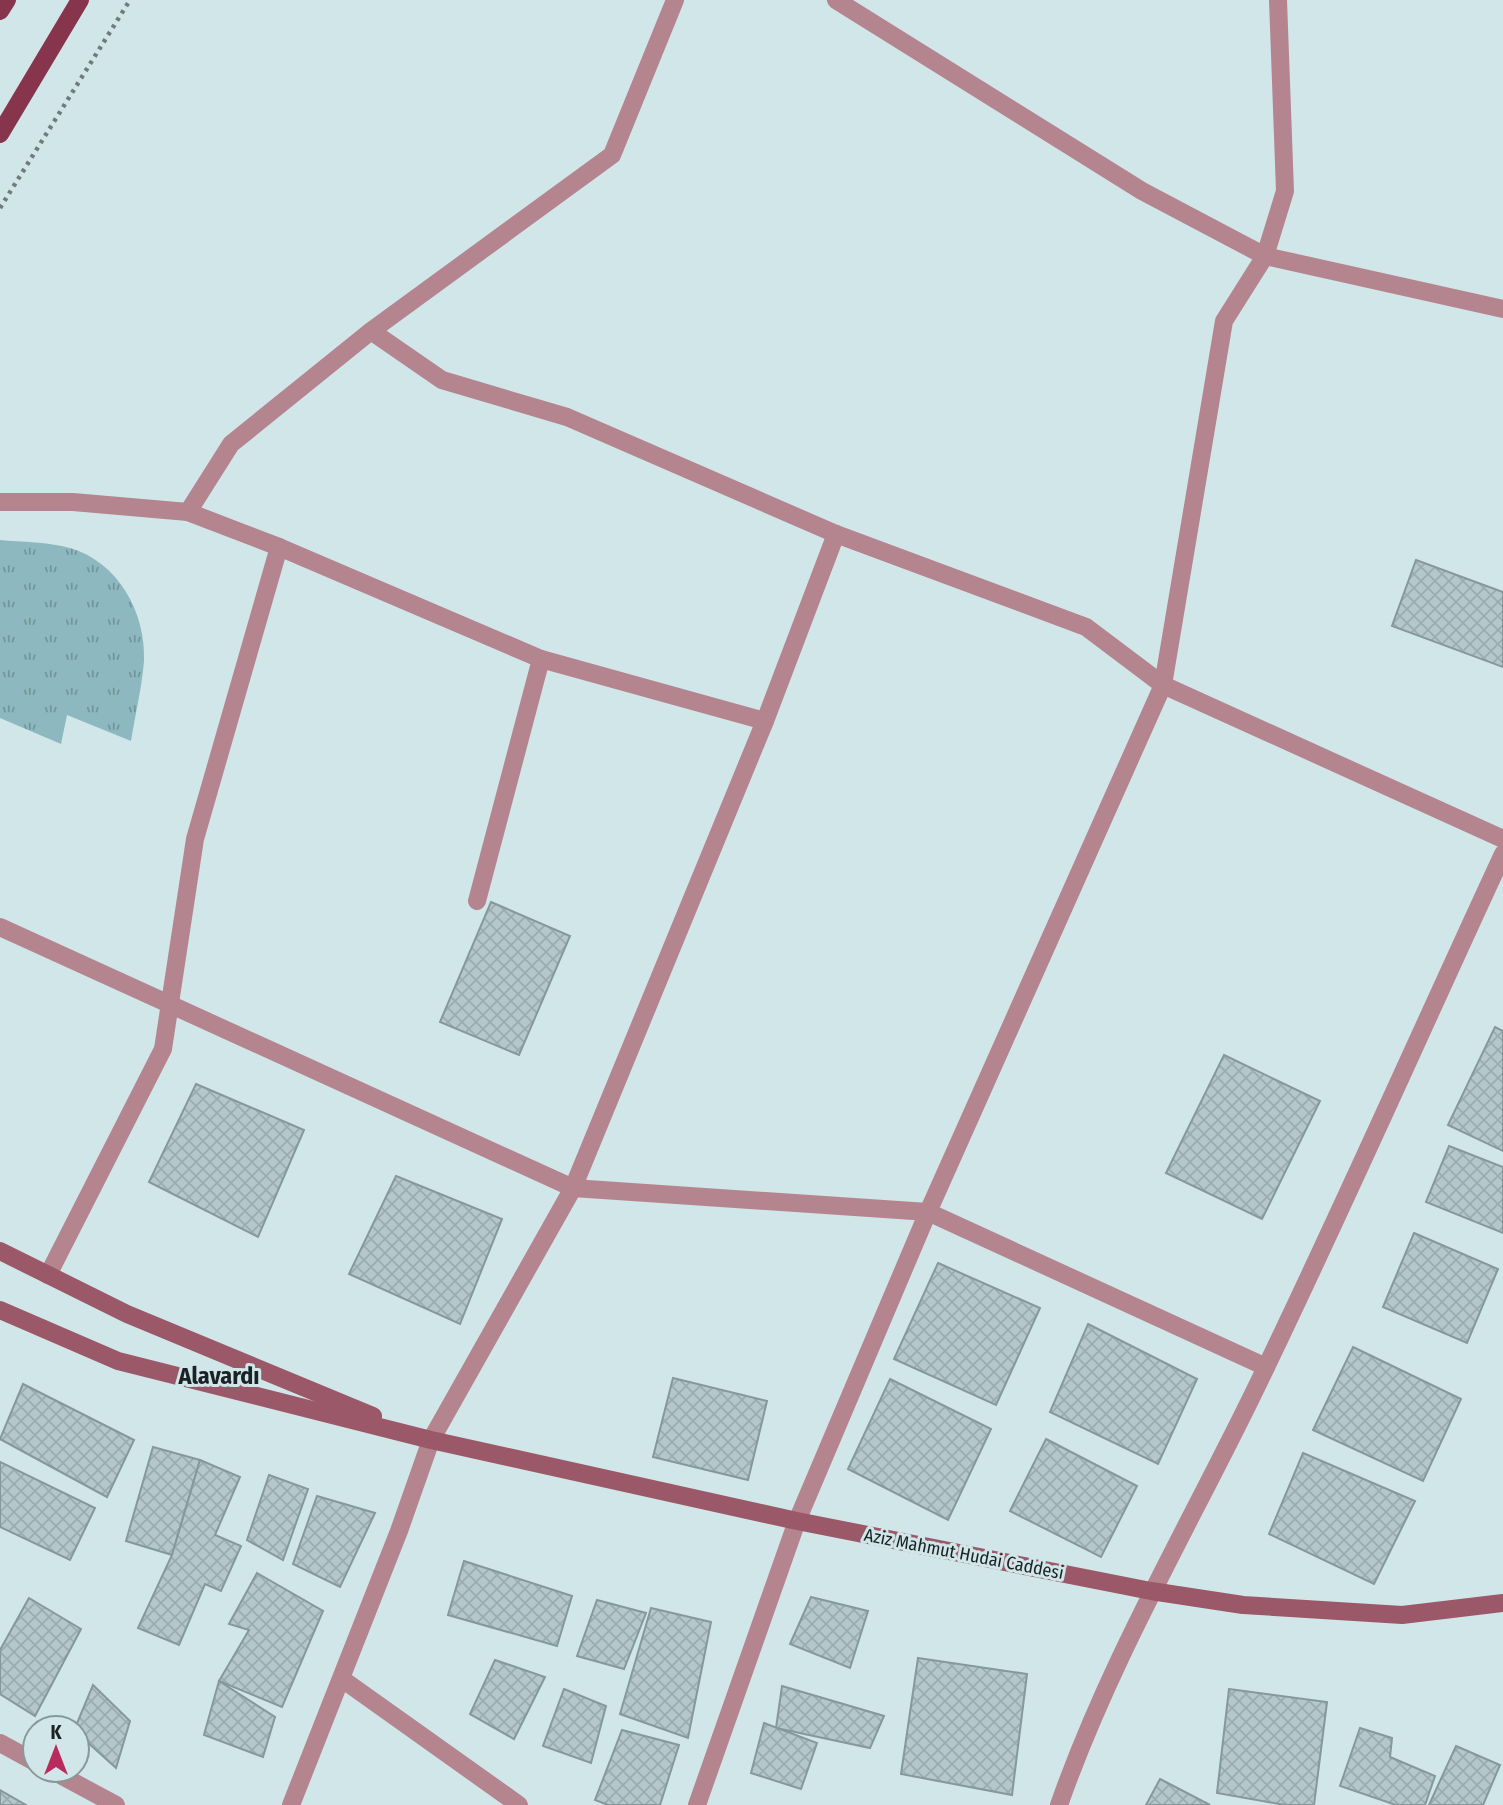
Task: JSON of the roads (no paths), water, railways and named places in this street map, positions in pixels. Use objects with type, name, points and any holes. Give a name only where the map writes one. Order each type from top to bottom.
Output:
[{"type":"main road","points":[[0,11],[7,0]]},
{"type":"main road","points":[[0,134],[80,0]]},
{"type":"street","points":[[188,512],[231,444],[371,331],[612,155],[675,0]]},
{"type":"street","points":[[836,0],[1142,191],[1265,256],[1503,309]]},
{"type":"street","points":[[697,1805],[797,1521],[928,1212],[1163,685],[1224,321],[1265,256],[1285,191],[1278,0]]},
{"type":"street","points":[[371,331],[442,380],[567,417],[836,534],[1086,627],[1163,685],[1503,839]]},
{"type":"street","points":[[0,502],[73,502],[188,512],[279,547],[541,659],[765,721]]},
{"type":"street","points":[[291,1805],[399,1531],[431,1440],[573,1188],[765,721],[836,534]]},
{"type":"street","points":[[48,1275],[163,1049],[172,1005],[195,839],[279,547]]},
{"type":"street","points":[[477,901],[541,659]]},
{"type":"street","points":[[1059,1805],[1075,1760],[1151,1591],[1266,1367],[1503,854]]},
{"type":"street","points":[[0,927],[573,1188],[928,1212],[1266,1367]]},
{"type":"street","name":"Aziz Mahmut Hudai Caddesi","points":[[0,1251],[127,1314],[431,1440]]},
{"type":"street","name":"Aziz Mahmut Hudai Caddesi","points":[[2,1316],[118,1361],[431,1440],[797,1521],[1151,1591],[1243,1605],[1402,1615],[1503,1603]]},
{"type":"street","points":[[342,1679],[519,1805]]},
{"type":"street","points":[[0,1743],[21,1754]]},
{"type":"street","points":[[77,1784],[116,1805]]},
{"type":"district","name":"Alavardı","points":[[219,1376]]}]
